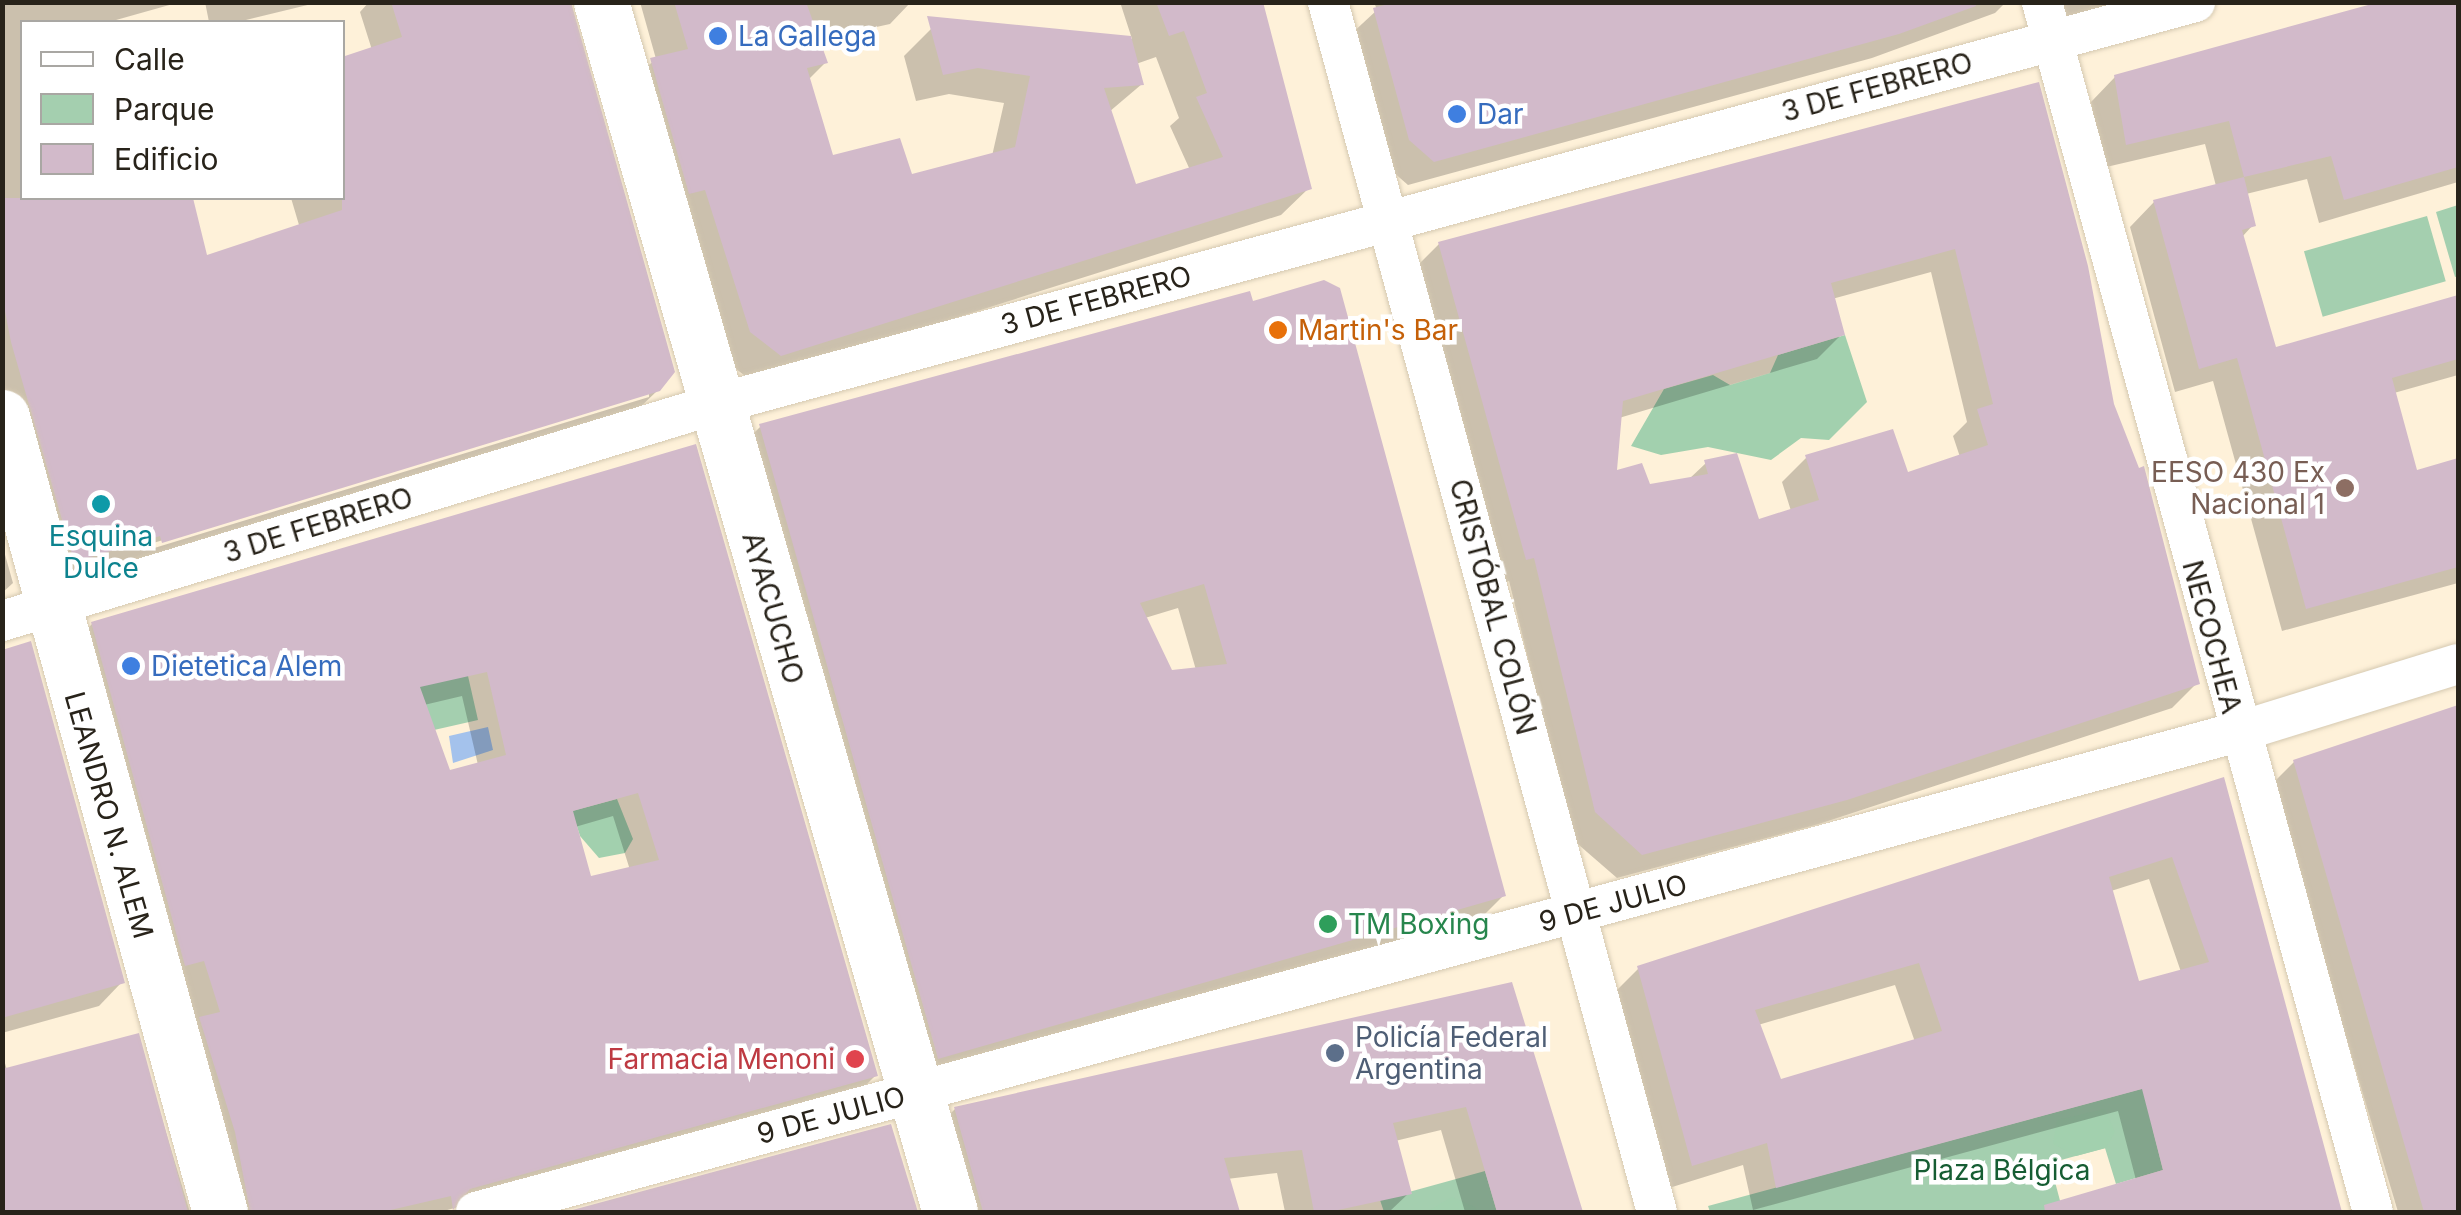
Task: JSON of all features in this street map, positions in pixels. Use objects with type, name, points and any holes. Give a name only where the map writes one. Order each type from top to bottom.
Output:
[{"type":"main road","name":"AYACUCHO","points":[[601,2],[714,405],[950,1212]]},
{"type":"main road","name":"LEANDRO N. ALEM","points":[[2,417],[27,614],[220,1212]]},
{"type":"street","name":"CRISTÓBAL COLÓN","points":[[1328,2],[1657,1212]]},
{"type":"street","name":"3 DE FEBRERO","points":[[27,614],[714,405],[1388,220],[2047,21],[2195,2]]},
{"type":"street","name":"NECOCHEA","points":[[2047,21],[2238,732],[2374,1212]]},
{"type":"street","name":"9 DE JULIO","points":[[476,1212],[2238,732],[2458,664]]},
{"type":"green space","points":[[2458,205],[2458,276],[2455,277],[2436,212]]},
{"type":"green space","points":[[2427,216],[2446,281],[2323,317],[2304,251]]},
{"type":"green space","points":[[1845,335],[1867,402],[1829,440],[1801,438],[1771,460],[1708,447],[1661,455],[1631,446],[1664,389],[1713,375],[1730,385],[1770,373],[1778,355]]},
{"type":"green space","points":[[327,645],[468,676],[478,720],[302,760]]},
{"type":"green space","points":[[617,799],[633,839],[625,853],[599,858],[580,836],[572,811]]},
{"type":"green space","name":"Plaza Bélgica","points":[[2167,1082],[2153,1130],[2163,1170],[2116,1184],[2105,1148],[2050,1163],[2063,1212],[1710,1212],[1708,1206]]},
{"type":"green space","points":[[2105,1109],[2115,1132],[2106,1148],[2076,1156],[2053,1144],[2057,1120]]},
{"type":"green space","points":[[1485,1171],[1497,1212],[1384,1212],[1380,1200]]},
{"type":"green space","points":[[1452,1197],[1478,1212],[1426,1212]]},
{"type":"water","points":[[488,727],[493,750],[453,763],[449,736]]},
{"type":"building","points":[[391,2],[571,2],[675,372],[660,391],[162,543],[160,536],[74,562],[11,342],[2,296],[2,198],[193,200],[207,255],[342,210],[345,56],[402,37]]},
{"type":"building","points":[[674,2],[806,2],[828,63],[807,68],[833,155],[900,138],[912,174],[1015,147],[1030,76],[978,68],[943,75],[927,16],[1131,36],[1144,85],[1104,88],[1136,184],[1223,157],[1196,97],[1207,93],[1184,31],[1169,36],[1156,2],[1263,2],[1312,189],[781,356],[750,332],[705,190],[689,194],[650,58],[688,49]]},
{"type":"building","points":[[1396,2],[1975,2],[1976,6],[1899,34],[1434,162],[1409,140],[1373,8]]},
{"type":"building","points":[[2379,2],[2458,2],[2458,167],[2344,200],[2331,156],[2244,177],[2229,121],[2126,145],[2114,75]]},
{"type":"building","points":[[2039,82],[2088,266],[2114,404],[2139,468],[2144,466],[2200,684],[1847,800],[1642,855],[1595,812],[1534,558],[1526,560],[1438,242]],"holes":[[[1955,249],[1993,404],[1977,409],[1988,445],[1908,472],[1893,429],[1805,455],[1819,500],[1759,519],[1737,453],[1704,460],[1708,474],[1650,484],[1642,463],[1617,470],[1623,401],[1845,335],[1831,283]]]},
{"type":"building","name":"EESO 430 Ex Nacional 1","points":[[2244,177],[2256,226],[2242,230],[2276,347],[2458,295],[2458,359],[2392,378],[2417,470],[2458,458],[2458,567],[2306,609],[2237,358],[2199,369],[2153,200]]},
{"type":"building","points":[[1324,280],[1340,288],[1506,896],[938,1059],[759,424],[1250,291],[1253,301]],"holes":[[[1204,584],[1227,664],[1172,670],[1140,603]]]},
{"type":"building","points":[[696,444],[878,1076],[470,1189],[453,1210],[451,1196],[382,1212],[250,1212],[235,1132],[199,1017],[220,1012],[204,961],[185,966],[91,622]],"holes":[[[487,672],[506,755],[450,770],[420,687]],[[638,793],[659,860],[591,876],[573,811]]]},
{"type":"building","points":[[31,641],[125,983],[2,1018],[2,650]]},
{"type":"building","points":[[2458,705],[2458,1212],[2424,1212],[2293,760]]},
{"type":"building","points":[[2224,777],[2342,1212],[2045,1212],[2044,1205],[2163,1170],[2142,1089],[1776,1188],[1767,1143],[1692,1166],[1637,966]],"holes":[[[2172,857],[2209,962],[2139,981],[2109,877]],[[1919,963],[1942,1031],[1781,1079],[1755,1010]]]},
{"type":"building","points":[[1512,982],[1583,1212],[1497,1212],[1466,1107],[1393,1123],[1412,1194],[1314,1212],[1302,1150],[1224,1158],[1240,1212],[983,1212],[954,1107]]},
{"type":"building","points":[[139,1033],[188,1212],[2,1212],[2,1069]]},
{"type":"building","points":[[891,1124],[918,1212],[565,1212]]},
{"type":"place","name":"La Gallega","points":[[718,36]]},
{"type":"place","name":"Dar","points":[[1457,114]]},
{"type":"place","name":"Martin's Bar","points":[[1278,330]]},
{"type":"place","name":"EESO 430 Ex Nacional 1","points":[[2345,488]]},
{"type":"place","name":"Esquina Dulce","points":[[101,504]]},
{"type":"place","name":"Dietetica Alem","points":[[131,666]]},
{"type":"place","name":"TM Boxing","points":[[1328,924]]},
{"type":"place","name":"Policía Federal Argentina","points":[[1335,1053]]},
{"type":"place","name":"Farmacia Menoni","points":[[855,1059]]}]
